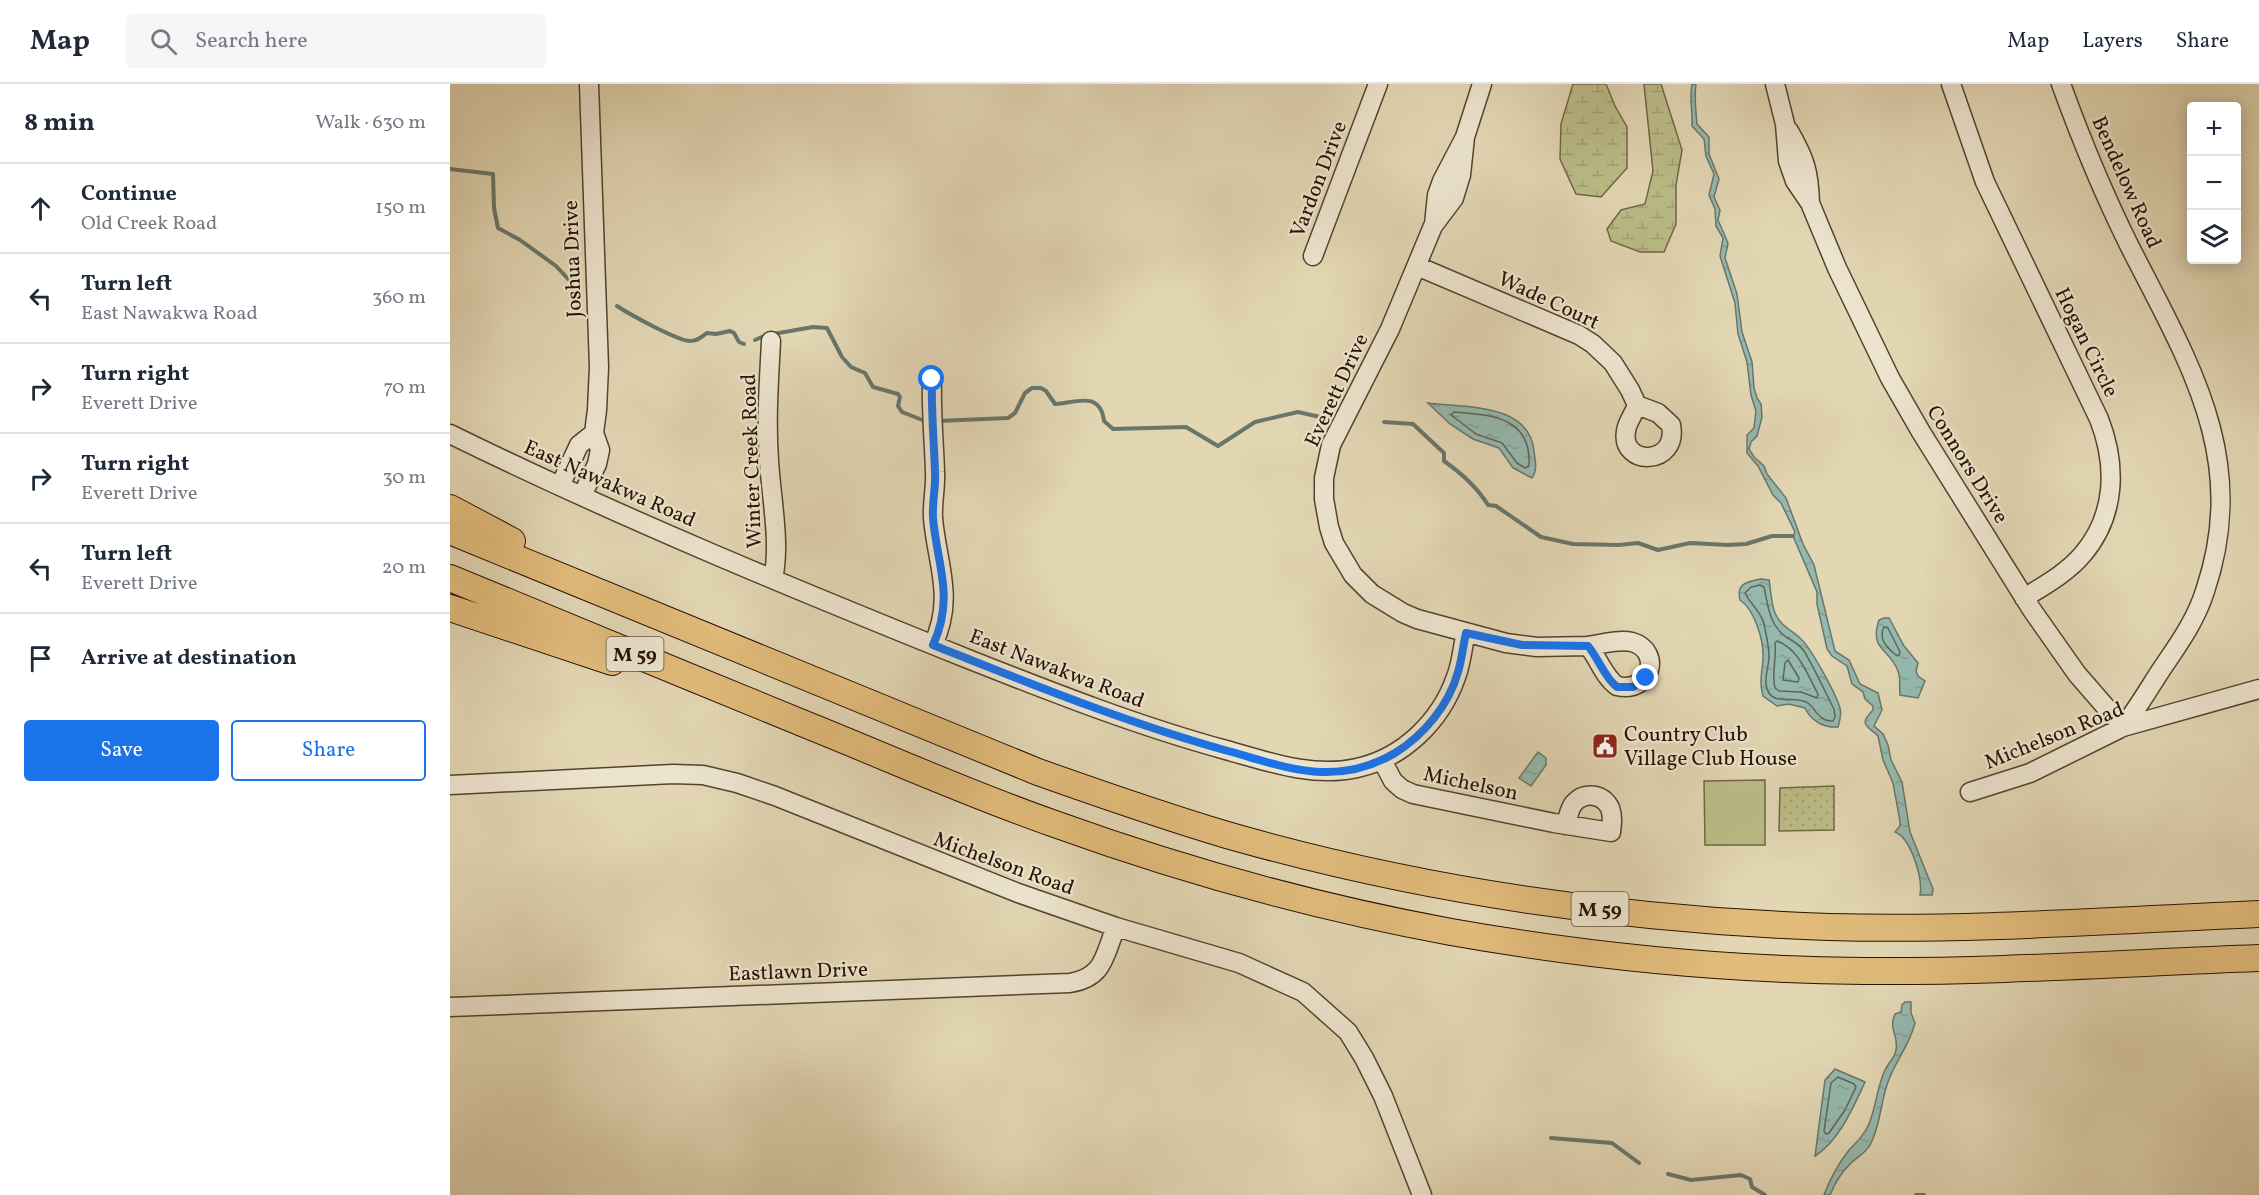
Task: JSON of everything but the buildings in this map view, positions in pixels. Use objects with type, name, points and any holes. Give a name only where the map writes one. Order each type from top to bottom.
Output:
[{"type":"highway","points":[[450,508],[659,617]]},
{"type":"highway","name":"M 59","points":[[450,531],[1005,759],[1123,802],[1290,851],[1465,889],[1670,917],[1832,927],[1942,927],[2259,914]]},
{"type":"highway","name":"M 59","points":[[450,578],[1011,808],[1143,855],[1281,895],[1418,925],[1502,940],[1629,957],[1758,967],[1838,970],[1994,969],[2259,958]]},
{"type":"highway","points":[[450,608],[821,730]]},
{"type":"street","name":"Joshua Drive","points":[[582,496],[597,464],[600,450],[594,433],[599,367],[589,84]]},
{"type":"street","name":"Vardon Drive","points":[[1313,256],[1378,84]]},
{"type":"street","name":"Everett Drive","points":[[1482,84],[1465,137],[1461,175],[1454,198],[1433,226],[1389,329],[1331,446],[1324,478],[1325,513],[1343,560],[1353,575],[1386,605],[1417,620],[1522,645],[1588,646]]},
{"type":"street","name":"Connors Drive","points":[[1775,84],[1785,124],[1788,161],[1795,180],[1810,203],[1837,268],[1890,378],[1920,432],[2024,598],[2078,674],[2123,727]]},
{"type":"street","name":"Hogan Circle","points":[[1951,84],[1985,182],[2099,419],[2111,460],[2112,476],[2108,507],[2092,542],[2083,554],[2056,578],[2024,598]]},
{"type":"street","name":"Bendelow Road","points":[[2061,84],[2105,193],[2201,392],[2210,420],[2220,468],[2220,522],[2214,561],[2205,593],[2186,632],[2123,727]]},
{"type":"street","name":"Wade Court","points":[[1417,266],[1579,335],[1593,344],[1613,363],[1630,390],[1636,405]]},
{"type":"street","name":"Winter Creek Road","points":[[771,341],[767,397],[768,448],[777,562],[773,579]]},
{"type":"street","points":[[932,379],[931,413],[935,475],[933,507],[944,592],[943,621],[933,645]]},
{"type":"street","points":[[560,486],[579,445],[594,433]]},
{"type":"street","name":"East Nawakwa Road","points":[[450,434],[582,496],[933,645],[1131,722],[1282,765],[1319,772],[1354,769],[1382,760],[1404,747],[1421,733],[1448,699],[1458,674],[1466,633]]},
{"type":"street","name":"Michelson Road","points":[[1970,792],[2030,773],[2123,727],[2259,690]]},
{"type":"street","name":"Michelson","points":[[1382,760],[1393,781],[1402,789],[1413,794],[1566,825]]},
{"type":"street","name":"Michelson Road","points":[[450,785],[663,774],[703,775],[737,783],[775,796],[962,872],[1116,927],[1239,963],[1270,976],[1303,992],[1348,1032],[1383,1096],[1422,1195]]},
{"type":"street","name":"Eastlawn Drive","points":[[450,1007],[1070,982],[1092,976],[1099,969],[1116,927]]},
{"type":"green space","points":[[1573,84],[1606,84],[1627,127],[1627,168],[1601,197],[1576,194],[1560,159],[1561,124]]},
{"type":"green space","points":[[1644,84],[1661,84],[1682,150],[1676,185],[1676,224],[1664,252],[1640,252],[1611,241],[1607,229],[1621,210],[1645,204],[1653,171]]},
{"type":"green space","points":[[1765,780],[1765,845],[1705,845],[1704,781]]},
{"type":"green space","points":[[1834,786],[1834,830],[1779,831],[1780,788]]},
{"type":"water","points":[[1692,84],[1696,84],[1697,124],[1709,137],[1709,154],[1719,179],[1714,197],[1720,210],[1718,220],[1728,243],[1725,258],[1737,294],[1742,332],[1752,362],[1754,388],[1761,404],[1762,417],[1757,436],[1751,442],[1749,449],[1786,498],[1803,544],[1814,565],[1835,651],[1849,660],[1860,684],[1878,693],[1882,710],[1874,726],[1883,734],[1891,760],[1902,782],[1910,832],[1933,889],[1932,895],[1920,895],[1920,879],[1915,859],[1906,842],[1895,832],[1900,826],[1900,821],[1893,783],[1883,760],[1878,736],[1865,723],[1873,706],[1865,699],[1863,692],[1852,684],[1847,666],[1832,656],[1827,649],[1817,604],[1817,592],[1793,536],[1795,532],[1781,503],[1773,495],[1758,466],[1747,453],[1747,435],[1754,428],[1756,411],[1751,395],[1747,362],[1738,334],[1735,303],[1720,256],[1723,238],[1716,226],[1715,209],[1709,195],[1714,174],[1706,156],[1704,139],[1692,126]]},
{"type":"water","points":[[1428,403],[1493,410],[1520,424],[1529,435],[1534,451],[1536,468],[1532,478],[1513,468],[1499,448],[1473,439],[1450,424]]},
{"type":"water","points":[[1761,579],[1769,580],[1777,618],[1805,644],[1829,682],[1841,711],[1838,727],[1818,723],[1805,708],[1789,704],[1777,706],[1763,696],[1761,682],[1763,652],[1760,635],[1754,618],[1740,600],[1739,594],[1744,584]]},
{"type":"water","points":[[1889,618],[1904,646],[1918,663],[1916,671],[1918,676],[1925,681],[1918,698],[1900,695],[1898,671],[1876,638],[1879,620]]},
{"type":"water","points":[[1538,752],[1546,758],[1546,765],[1531,786],[1519,778]]},
{"type":"water","points":[[1905,1002],[1911,1002],[1911,1013],[1915,1023],[1888,1082],[1874,1137],[1866,1151],[1844,1171],[1830,1195],[1824,1195],[1841,1161],[1863,1135],[1869,1124],[1882,1077],[1893,1058],[1897,1045],[1893,1020],[1895,1014],[1901,1012]]},
{"type":"water","points":[[1835,1069],[1865,1082],[1838,1133],[1824,1150],[1815,1156],[1825,1080]]},
{"type":"waterway","points":[[450,169],[493,174],[494,208],[498,228],[520,240],[556,266],[571,282]]},
{"type":"waterway","points":[[617,306],[684,340],[693,341],[707,333],[730,331],[734,333],[739,342],[744,344]]},
{"type":"waterway","points":[[773,334],[813,327],[827,328],[842,357],[851,367],[865,373],[873,387],[898,394],[900,397],[898,406],[902,412],[925,421]]},
{"type":"waterway","points":[[755,340],[764,336]]},
{"type":"waterway","points":[[937,421],[1008,418],[1015,413],[1025,393],[1032,388],[1041,388],[1046,391],[1055,404],[1092,402],[1102,411],[1104,421],[1113,429],[1186,427],[1218,446],[1255,422],[1298,412],[1320,417]]},
{"type":"waterway","points":[[1384,422],[1413,424],[1444,453],[1444,461],[1468,481],[1488,505],[1496,506],[1541,537],[1573,544],[1638,543],[1658,550],[1690,543],[1746,544],[1772,536],[1793,536]]},
{"type":"waterway","points":[[1551,1138],[1612,1143],[1639,1163]]},
{"type":"waterway","points":[[1668,1174],[1691,1180],[1741,1175],[1750,1179],[1752,1187],[1765,1195]]},
{"type":"waterway","points":[[1916,1195],[1924,1195]]},
{"type":"place","name":"Country Club Village Club House","points":[[1605,746]]},
{"type":"route","points":[[932,379],[931,413],[935,475],[933,507],[944,592],[943,621],[933,645],[1131,722],[1282,765],[1319,772],[1344,771],[1382,760],[1421,733],[1448,699],[1458,674],[1466,633],[1506,643],[1537,647],[1588,646],[1599,659],[1606,676],[1617,687],[1633,687],[1641,684],[1646,678]]}]
